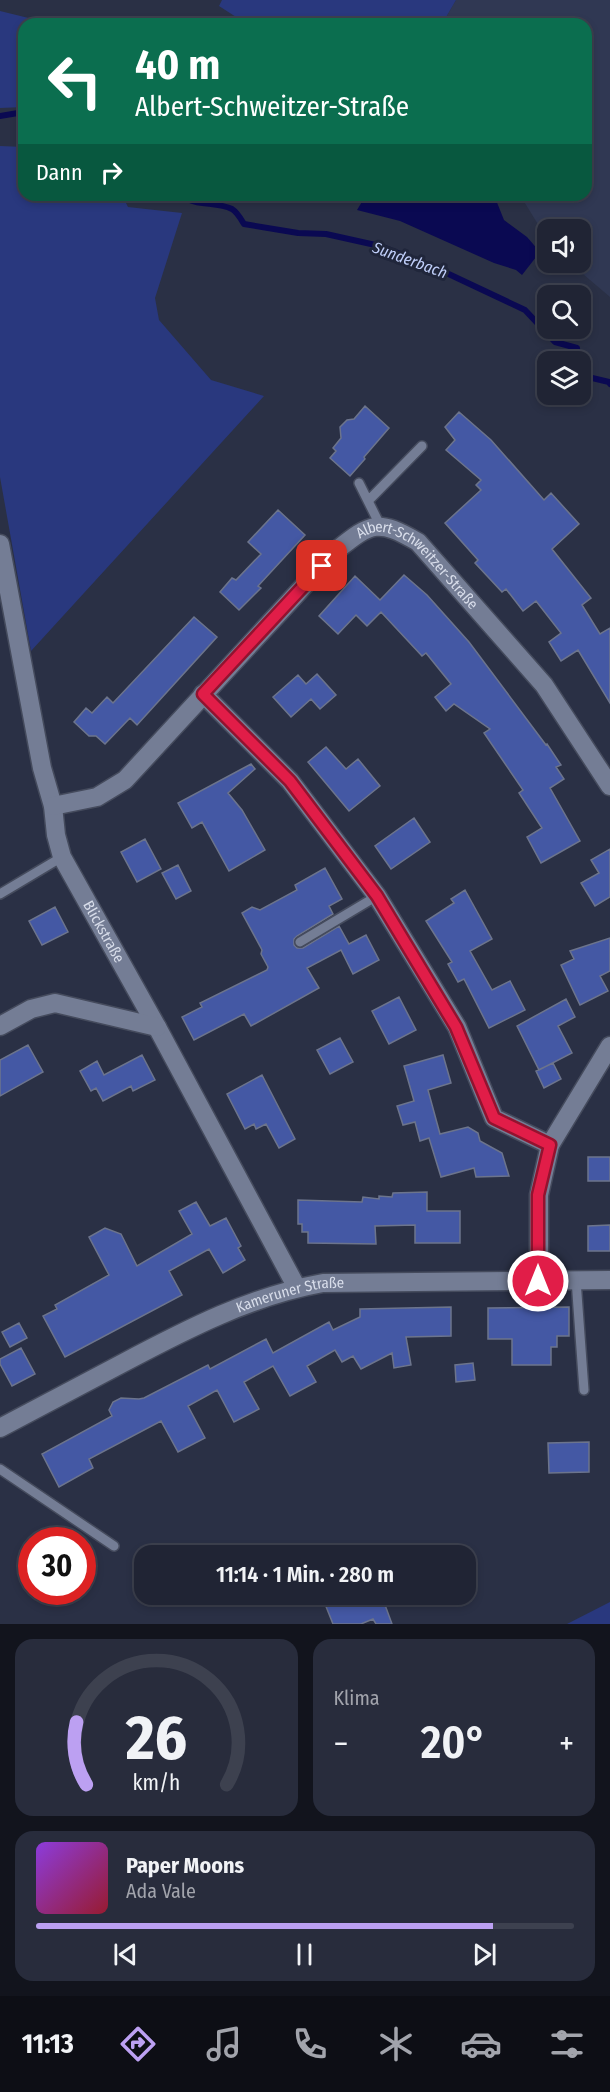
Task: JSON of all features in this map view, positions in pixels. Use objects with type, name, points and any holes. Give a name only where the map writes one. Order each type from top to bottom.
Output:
[{"type":"street","name":"Albert-Schweitzer-Straße","points":[[53,806],[96,797],[125,780],[337,550],[357,534],[380,525],[398,530],[418,542],[544,685],[610,786]]},
{"type":"street","name":"Blickstraße","points":[[0,544],[42,768],[53,806],[56,835],[63,858],[297,1288]]},
{"type":"street","points":[[203,694],[290,781],[377,896],[456,1027],[494,1118],[550,1145]]},
{"type":"street","points":[[0,1026],[31,1009],[55,1003],[157,1027]]},
{"type":"street","points":[[538,1281],[538,1195],[550,1145],[610,1046]]},
{"type":"street","name":"Kameruner Straße","points":[[0,1428],[198,1323],[297,1288],[323,1283],[610,1280]]},
{"type":"lane","points":[[368,501],[422,446]]},
{"type":"lane","points":[[359,483],[380,525]]},
{"type":"lane","points":[[0,894],[63,858]]},
{"type":"lane","points":[[300,942],[377,896]]},
{"type":"lane","points":[[576,1280],[584,1390]]},
{"type":"lane","points":[[0,1469],[114,1546]]},
{"type":"shaded area","points":[[222,0],[456,0],[446,18],[238,18],[219,6]]},
{"type":"shaded area","points":[[456,0],[610,0],[610,297],[582,273],[591,273],[591,219],[537,219],[537,223],[524,201],[592,201],[592,18],[446,18]]},
{"type":"shaded area","points":[[0,11],[29,18],[18,18],[18,107],[0,108]]},
{"type":"shaded area","points":[[0,146],[18,147],[18,201],[125,201],[128,207],[182,213],[155,298],[159,320],[211,380],[264,396],[31,651],[0,477]]},
{"type":"shaded area","points":[[362,201],[496,201],[504,220],[527,237],[537,249],[537,256],[522,275],[516,270],[494,263],[400,221],[357,210]]},
{"type":"shaded area","points":[[610,1602],[610,1624],[567,1624]]},
{"type":"building","points":[[365,406],[389,428],[350,476],[330,458],[336,451],[333,448],[341,438],[340,427],[347,420],[354,419]]},
{"type":"building","points":[[459,412],[491,440],[544,500],[551,493],[579,524],[552,549],[591,598],[582,605],[600,634],[610,628],[610,703],[578,650],[561,661],[549,642],[561,633],[536,601],[523,611],[506,589],[502,592],[475,563],[478,560],[445,523],[481,490],[476,485],[481,480],[446,450],[455,440],[445,427]]},
{"type":"building","points":[[278,510],[305,535],[258,586],[261,588],[239,610],[220,592],[232,578],[236,580],[261,554],[248,542]]},
{"type":"building","points":[[404,575],[427,595],[469,642],[561,765],[556,767],[564,779],[550,788],[580,841],[541,863],[527,837],[542,828],[519,793],[523,790],[484,733],[490,729],[454,704],[446,711],[435,697],[451,684],[426,653],[422,656],[381,612],[367,626],[356,615],[338,634],[319,616],[355,576],[380,600]]},
{"type":"building","points":[[194,617],[217,637],[137,725],[130,718],[105,744],[96,736],[89,736],[74,722],[86,708],[92,713],[107,697],[113,703]]},
{"type":"building","points":[[317,674],[336,695],[320,709],[311,699],[291,717],[273,697],[298,675],[306,684]]},
{"type":"building","points":[[326,747],[346,769],[358,759],[380,786],[349,811],[308,762]]},
{"type":"building","points":[[251,764],[255,769],[228,793],[242,810],[265,850],[229,871],[202,822],[192,828],[178,803]]},
{"type":"building","points":[[414,818],[430,842],[391,869],[375,846]]},
{"type":"building","points":[[145,839],[161,869],[137,882],[121,852]]},
{"type":"building","points":[[610,849],[610,897],[595,906],[581,883],[599,873],[591,860]]},
{"type":"building","points":[[178,865],[191,891],[176,899],[162,873]]},
{"type":"building","points":[[325,868],[342,899],[329,906],[333,914],[297,936],[294,939],[294,945],[297,948],[303,948],[339,926],[349,944],[366,935],[379,960],[353,974],[341,950],[307,968],[319,988],[251,1026],[244,1014],[194,1040],[182,1017],[202,1007],[200,1003],[267,970],[268,967],[261,954],[262,950],[242,913],[252,907],[260,910],[297,890],[295,885]]},
{"type":"building","points":[[465,890],[492,939],[470,951],[492,990],[510,981],[525,1010],[489,1028],[464,979],[458,982],[448,964],[452,962],[426,921],[454,903],[451,899]]},
{"type":"building","points":[[55,907],[68,932],[42,945],[29,921]]},
{"type":"building","points":[[610,938],[610,971],[600,976],[608,991],[580,1005],[561,965],[574,959],[570,951]]},
{"type":"building","points":[[399,997],[416,1030],[389,1044],[372,1011]]},
{"type":"building","points":[[566,999],[575,1017],[558,1026],[572,1053],[539,1070],[517,1026]]},
{"type":"building","points":[[340,1038],[353,1062],[330,1074],[317,1050]]},
{"type":"building","points":[[28,1045],[43,1072],[0,1096],[0,1060]]},
{"type":"building","points":[[142,1055],[155,1080],[133,1091],[131,1086],[103,1101],[96,1088],[91,1091],[80,1071],[97,1061],[104,1075]]},
{"type":"building","points":[[443,1055],[451,1083],[428,1090],[440,1134],[468,1127],[478,1133],[480,1141],[502,1153],[509,1176],[476,1177],[474,1168],[441,1177],[429,1138],[420,1141],[415,1122],[403,1125],[397,1106],[414,1101],[404,1066]]},
{"type":"building","points":[[553,1063],[561,1079],[544,1088],[536,1071]]},
{"type":"building","points":[[262,1075],[295,1139],[279,1148],[266,1124],[256,1129],[254,1124],[245,1129],[227,1094]]},
{"type":"building","points":[[588,1157],[610,1157],[610,1181],[588,1181]]},
{"type":"building","points":[[427,1192],[427,1211],[460,1211],[460,1243],[415,1243],[415,1225],[375,1226],[376,1244],[308,1243],[308,1232],[302,1232],[302,1224],[298,1224],[298,1200],[362,1202],[363,1197],[379,1199],[379,1196],[392,1197],[393,1193]]},
{"type":"building","points":[[196,1202],[210,1226],[226,1218],[241,1246],[238,1248],[245,1260],[223,1273],[209,1249],[169,1271],[182,1295],[65,1357],[43,1316],[57,1309],[55,1305],[109,1275],[89,1237],[105,1228],[121,1234],[137,1266],[192,1234],[179,1211]]},
{"type":"building","points":[[610,1225],[610,1251],[588,1251],[588,1226]]},
{"type":"building","points":[[451,1307],[451,1336],[406,1337],[411,1365],[394,1368],[392,1353],[361,1369],[353,1356],[342,1362],[335,1350],[307,1366],[316,1382],[290,1396],[273,1366],[244,1382],[259,1409],[234,1422],[217,1390],[188,1406],[205,1438],[178,1452],[161,1421],[89,1459],[93,1468],[59,1487],[42,1454],[112,1416],[109,1410],[113,1402],[121,1398],[144,1398],[208,1365],[210,1369],[266,1339],[273,1353],[329,1322],[333,1330],[360,1317],[360,1309]]},
{"type":"building","points":[[569,1307],[569,1336],[557,1336],[557,1347],[551,1347],[551,1365],[512,1365],[512,1339],[488,1339],[488,1308]]},
{"type":"building","points":[[19,1323],[27,1338],[10,1347],[2,1332]]},
{"type":"building","points":[[21,1348],[35,1374],[12,1386],[0,1364],[0,1359]]},
{"type":"building","points":[[473,1363],[475,1380],[456,1382],[455,1365]]},
{"type":"building","points":[[589,1442],[589,1472],[549,1473],[548,1443]]},
{"type":"building","points":[[325,1605],[385,1605],[392,1624],[376,1624],[373,1619],[361,1624],[333,1624]]},
{"type":"waterway","name":"Sunderbach","points":[[0,116],[18,113]]},
{"type":"waterway","name":"Sunderbach","points":[[193,201],[232,209],[244,224],[298,233],[326,234],[380,246],[438,269],[525,310],[555,342],[577,348],[577,351]]},
{"type":"waterway","name":"Sunderbach","points":[[591,378],[610,384]]},
{"type":"route","points":[[322,566],[203,694],[290,781],[377,896],[456,1027],[494,1118],[550,1145],[538,1195],[538,1281]]}]
